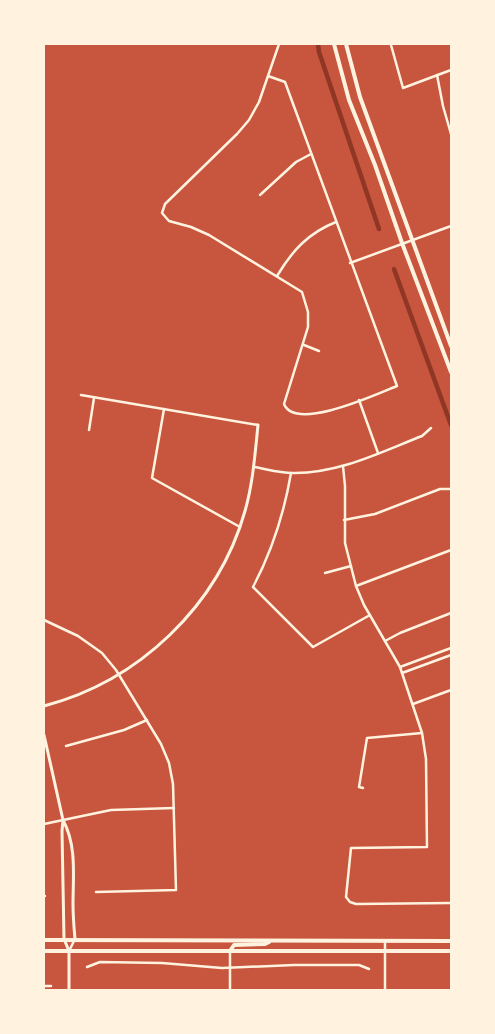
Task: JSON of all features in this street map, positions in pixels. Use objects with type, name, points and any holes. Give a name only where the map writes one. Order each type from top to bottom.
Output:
[{"type":"main road","points":[[334,44],[349,100],[375,165],[402,244],[451,372]]},
{"type":"main road","points":[[346,44],[360,97],[451,346]]},
{"type":"main road","points":[[44,940],[451,941]]},
{"type":"main road","points":[[230,951],[234,945],[265,944],[271,941]]},
{"type":"main road","points":[[44,951],[451,952]]},
{"type":"street","points":[[268,76],[285,82],[350,263],[397,386],[319,414],[292,413],[285,408],[284,401],[304,345],[309,320],[307,304],[302,292],[200,230],[166,219],[162,213],[165,204],[244,127],[259,102],[279,44]]},
{"type":"street","points":[[391,45],[403,88],[451,70]]},
{"type":"street","points":[[438,75],[443,106],[451,134]]},
{"type":"street","points":[[260,195],[296,162],[311,154]]},
{"type":"street","points":[[277,276],[301,243],[317,231],[336,222]]},
{"type":"street","points":[[350,263],[451,226]]},
{"type":"street","points":[[304,345],[319,351]]},
{"type":"street","points":[[44,706],[84,692],[119,674],[158,647],[195,608],[218,574],[240,527],[254,467],[258,425],[81,395]]},
{"type":"street","points":[[89,430],[94,398]]},
{"type":"street","points":[[359,400],[378,453]]},
{"type":"street","points":[[164,409],[152,478],[240,527]]},
{"type":"street","points":[[254,467],[291,473],[323,471],[343,466],[422,436],[431,428]]},
{"type":"street","points":[[343,466],[345,543],[350,566],[356,586],[370,615],[400,667],[422,733],[426,758],[427,848],[352,848],[345,894],[348,900],[356,904],[451,903]]},
{"type":"street","points":[[291,473],[279,526],[268,557],[253,587],[313,647],[370,615]]},
{"type":"street","points":[[344,520],[375,514],[440,489],[451,489]]},
{"type":"street","points":[[356,586],[451,550]]},
{"type":"street","points":[[325,573],[350,566]]},
{"type":"street","points":[[385,641],[400,633],[451,614]]},
{"type":"street","points":[[44,620],[87,641],[103,654],[119,674],[161,744],[170,763],[173,784],[176,890],[96,892]]},
{"type":"street","points":[[400,667],[451,648]]},
{"type":"street","points":[[402,673],[451,655]]},
{"type":"street","points":[[413,704],[451,690]]},
{"type":"street","points":[[66,746],[124,730],[147,720]]},
{"type":"street","points":[[363,788],[359,787],[367,738],[422,733]]},
{"type":"street","points":[[44,735],[63,820],[68,830],[74,870],[74,940],[69,951],[69,990]]},
{"type":"street","points":[[44,824],[111,810],[174,808]]},
{"type":"street","points":[[63,820],[64,940],[69,951]]},
{"type":"street","points":[[384,941],[385,990]]},
{"type":"street","points":[[230,951],[230,990]]},
{"type":"street","points":[[87,967],[100,962],[162,963],[230,968],[294,965],[359,965],[368,969]]},
{"type":"street","points":[[44,986],[52,986]]},
{"type":"waterway","points":[[318,44],[319,52],[379,229]]},
{"type":"waterway","points":[[394,269],[451,425]]}]
